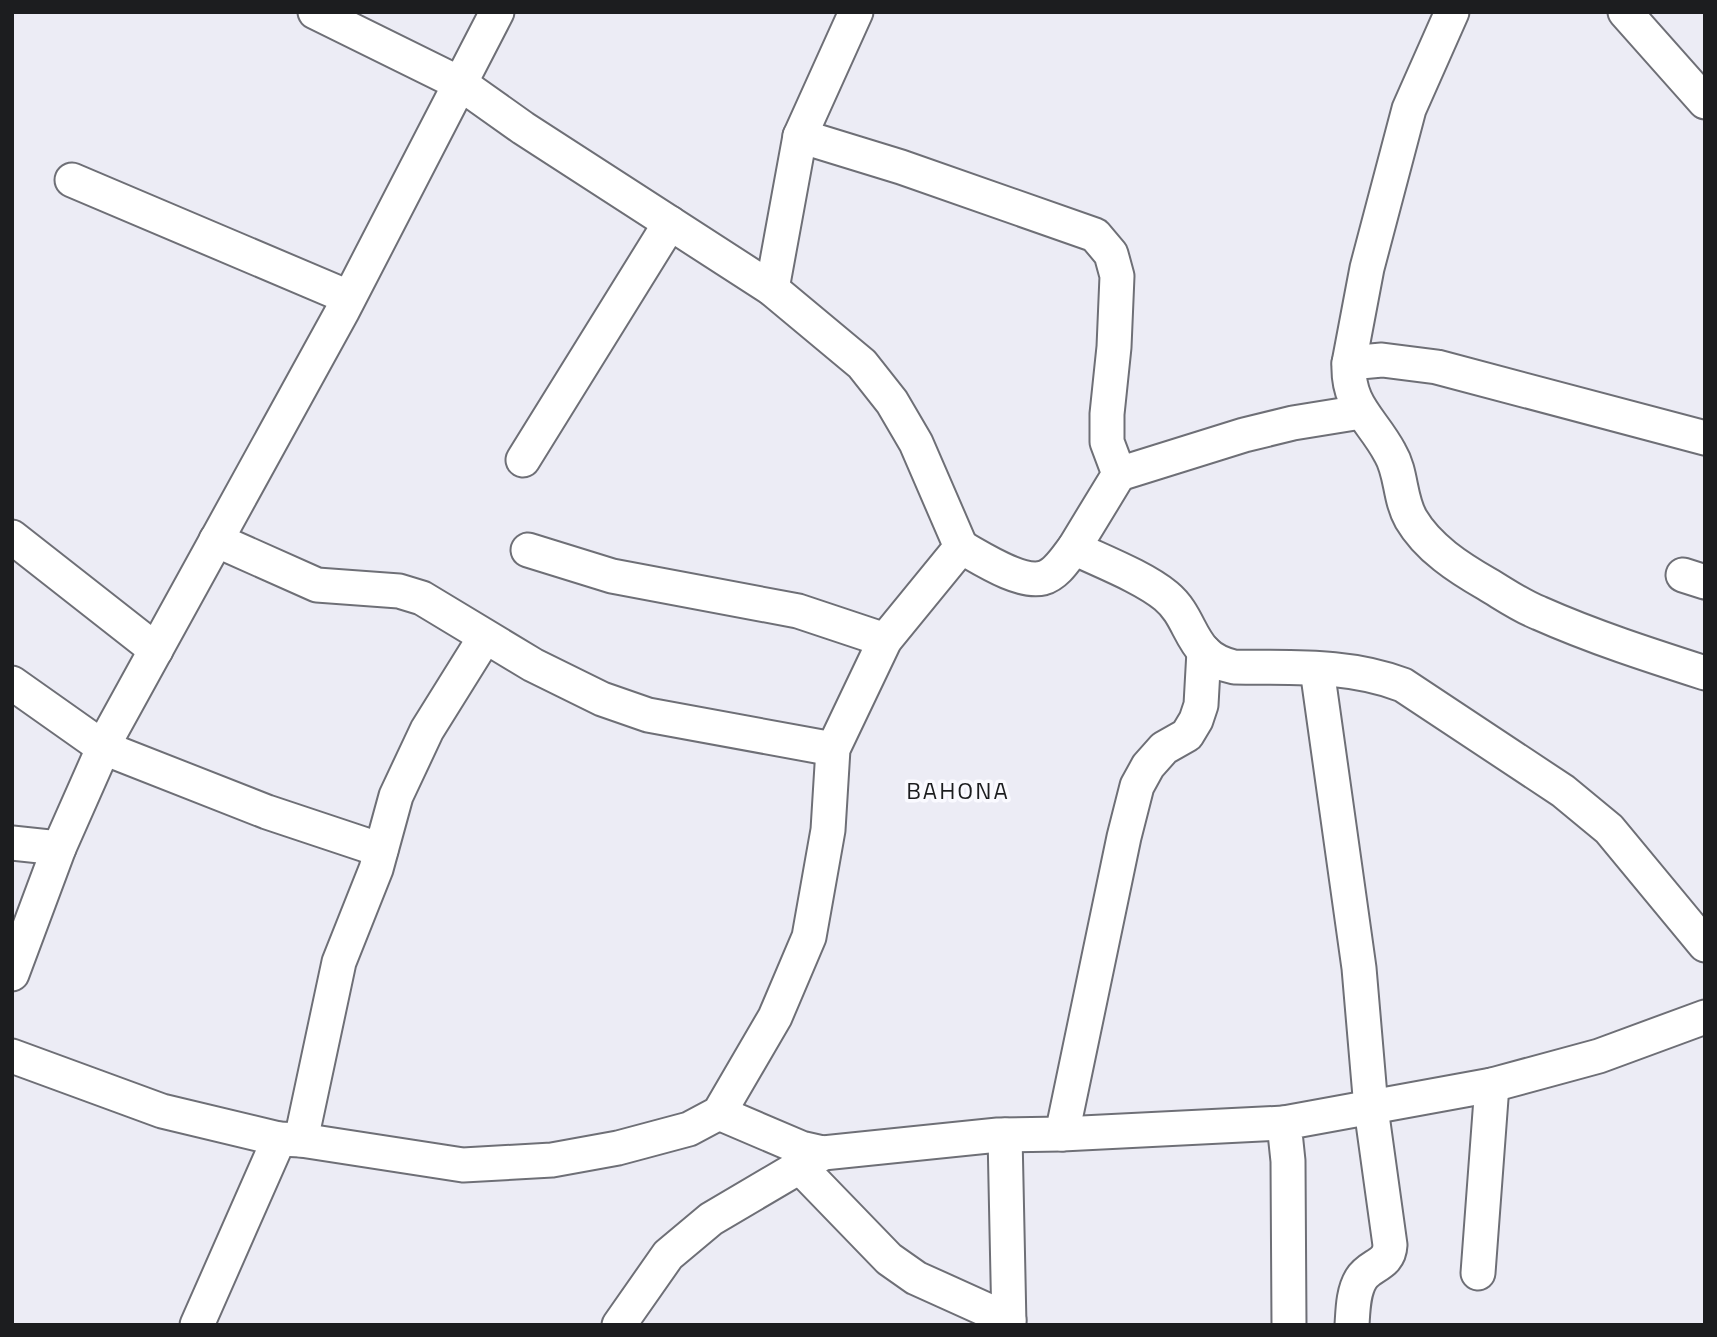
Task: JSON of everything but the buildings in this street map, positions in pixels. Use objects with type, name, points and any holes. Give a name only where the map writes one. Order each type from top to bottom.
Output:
[{"type":"street","points":[[314,12],[461,84],[772,289],[862,364],[892,402],[916,443],[961,547],[1008,572],[1028,578],[1044,578],[1058,569],[1074,548],[1119,474],[1244,435],[1361,412]]},
{"type":"street","points":[[12,974],[59,848],[104,748],[348,297],[497,12]]},
{"type":"street","points":[[772,289],[800,136],[856,12]]},
{"type":"street","points":[[1452,12],[1409,109],[1367,268],[1349,363],[1349,378],[1361,412],[1384,440],[1392,456],[1404,505],[1412,520],[1427,539],[1459,568],[1536,612],[1623,646],[1705,673]]},
{"type":"street","points":[[1625,12],[1705,102]]},
{"type":"street","points":[[800,136],[901,167],[1095,235],[1111,254],[1117,276],[1107,432],[1119,474]]},
{"type":"street","points":[[72,180],[348,297]]},
{"type":"street","points":[[523,460],[670,223]]},
{"type":"street","points":[[1349,363],[1382,360],[1437,368],[1705,438]]},
{"type":"street","points":[[12,537],[156,650]]},
{"type":"street","points":[[216,540],[317,585],[399,591],[422,598],[533,664],[602,699],[648,715],[834,749]]},
{"type":"street","points":[[12,1056],[162,1111],[290,1140],[464,1165],[552,1160],[618,1148],[677,1132],[719,1113],[775,1017],[809,937],[828,830],[834,749],[885,640],[961,547]]},
{"type":"street","points":[[1074,548],[1167,596],[1203,651],[1219,664],[1234,667],[1346,669],[1379,676],[1403,685],[1563,791],[1609,829],[1705,945]]},
{"type":"street","points":[[528,550],[612,576],[798,611],[885,640]]},
{"type":"street","points":[[197,1325],[290,1140],[339,962],[376,869],[396,796],[427,730],[485,637]]},
{"type":"street","points":[[1062,1134],[1137,786],[1148,766],[1164,748],[1186,735],[1196,720],[1201,705],[1203,651]]},
{"type":"street","points":[[1317,669],[1359,968],[1371,1108],[1389,1253],[1381,1264],[1364,1275],[1359,1282],[1352,1325]]},
{"type":"street","points":[[12,683],[104,748],[267,812],[381,850]]},
{"type":"street","points":[[12,843],[59,848]]},
{"type":"street","points":[[619,1325],[668,1255],[711,1219],[811,1159],[1006,1135],[1284,1123],[1492,1085],[1599,1056],[1705,1017]]},
{"type":"street","points":[[1478,1273],[1492,1085]]},
{"type":"street","points":[[719,1113],[801,1148],[889,1259],[916,1278],[1009,1322],[1006,1135]]},
{"type":"street","points":[[1284,1123],[1296,1324]]},
{"type":"district","name":"BAHONA","points":[[958,791]]}]
